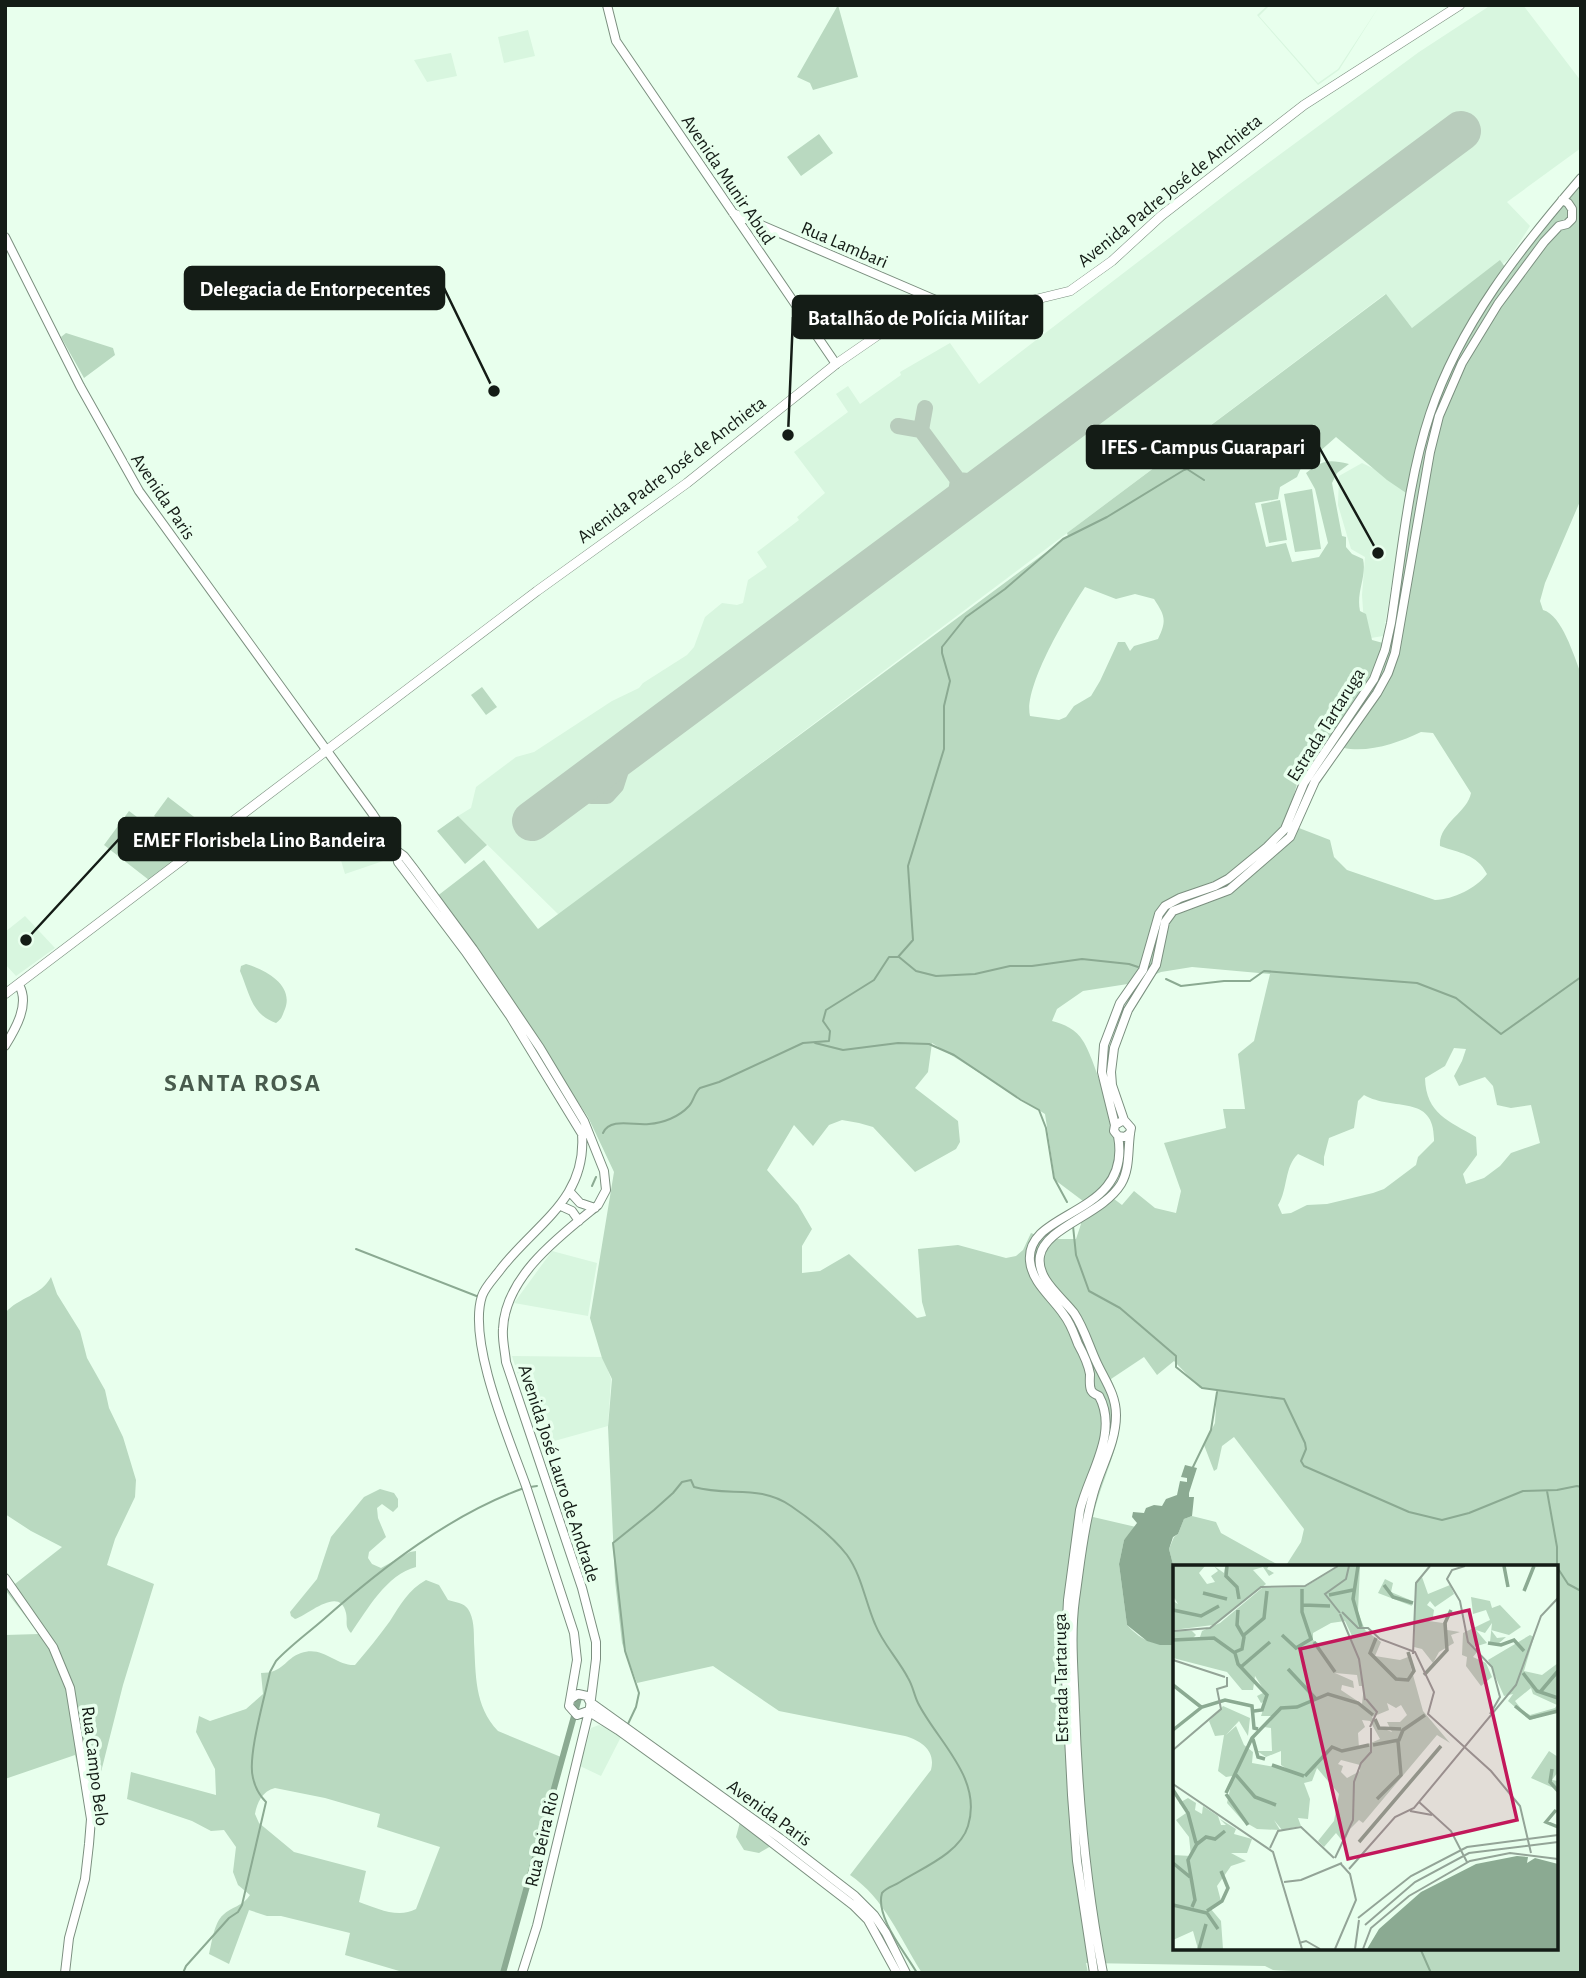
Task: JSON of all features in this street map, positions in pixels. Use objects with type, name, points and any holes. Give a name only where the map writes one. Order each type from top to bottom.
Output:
[{"type":"main road","name":"Avenida Padre José de Anchieta","points":[[5,994],[537,592],[687,483],[836,365],[897,321],[918,311],[945,304],[1028,301],[1060,295],[1081,285],[1161,216],[1295,112],[1460,5]]},
{"type":"street","name":"Avenida Munir Abud","points":[[607,5],[617,41],[836,365]]},
{"type":"street","name":"Estrada Tartaruga","points":[[1115,1125],[1104,1087],[1104,1045],[1120,1003],[1143,970],[1158,914],[1165,906],[1180,898],[1215,887],[1228,879],[1278,837],[1290,820],[1304,783],[1374,678],[1387,641],[1418,454],[1430,412],[1460,344],[1503,274],[1535,230],[1581,178]]},
{"type":"street","name":"Estrada Tartaruga","points":[[1124,1120],[1112,1085],[1114,1048],[1128,1010],[1156,965],[1165,922],[1173,911],[1229,890],[1247,877],[1290,836],[1315,781],[1388,673],[1395,653],[1430,452],[1439,416],[1462,363],[1498,304],[1536,251],[1559,226],[1567,224],[1573,216],[1571,205],[1562,200]]},
{"type":"street","name":"Rua Lambari","points":[[733,213],[945,304]]},
{"type":"street","name":"Avenida Paris","points":[[5,237],[80,386],[139,491],[372,813]]},
{"type":"street","name":"Avenida José Lauro de Andrade","points":[[372,813],[397,851],[404,856],[473,949],[540,1048],[584,1121],[604,1171],[606,1190],[595,1208],[532,1264],[510,1300],[502,1329],[506,1362],[582,1588],[596,1642],[590,1702]]},
{"type":"street","name":"Avenida José Lauro de Andrade","points":[[397,851],[398,862],[510,1016],[581,1130],[583,1147],[570,1192],[561,1206],[509,1258],[481,1298],[479,1335],[492,1387],[574,1633],[577,1660],[571,1699]]},
{"type":"street","points":[[5,1046],[22,1006],[22,991],[19,985]]},
{"type":"street","points":[[1124,1120],[1130,1125],[1127,1170],[1117,1189],[1094,1211],[1051,1236],[1040,1256],[1041,1269],[1046,1279],[1074,1314],[1110,1388],[1106,1394],[1099,1396],[1091,1391],[1087,1363],[1071,1327],[1038,1282],[1033,1271],[1031,1253],[1040,1234],[1097,1198],[1111,1182],[1118,1164],[1118,1136],[1114,1131],[1115,1125],[1124,1120]]},
{"type":"street","points":[[1118,1136],[1125,1137],[1130,1133]]},
{"type":"street","points":[[570,1192],[580,1203],[595,1208]]},
{"type":"street","points":[[561,1206],[572,1211],[579,1221]]},
{"type":"street","points":[[1090,1382],[1104,1377]]},
{"type":"street","name":"Estrada Tartaruga","points":[[1103,1973],[1082,1818],[1072,1633],[1093,1492],[1115,1433],[1116,1408],[1110,1388]]},
{"type":"street","name":"Estrada Tartaruga","points":[[1094,1973],[1076,1849],[1065,1646],[1080,1510],[1107,1430],[1107,1417],[1099,1396]]},
{"type":"street","name":"Rua Campo Belo","points":[[5,1578],[53,1647],[70,1688],[79,1738],[90,1819],[89,1844],[85,1879],[69,1938],[65,1973]]},
{"type":"street","points":[[581,1694],[590,1702],[588,1712],[583,1715],[574,1714],[569,1706],[571,1699],[581,1694]]},
{"type":"street","name":"Avenida Paris","points":[[590,1702],[856,1896],[874,1915],[906,1973]]},
{"type":"street","name":"Avenida Paris","points":[[588,1712],[618,1730],[736,1815],[853,1905],[868,1920],[897,1973]]},
{"type":"street","name":"Rua Beira Rio","points":[[522,1973],[537,1926],[588,1712]]},
{"type":"shaded area","points":[[838,5],[858,77],[813,90],[810,83],[797,77]]},
{"type":"shaded area","points":[[1268,5],[1259,16],[1318,83],[1338,69],[1380,5],[1339,70],[1318,85],[1257,15]]},
{"type":"shaded area","points":[[1491,5],[1523,5],[1581,81],[1581,148],[1507,202],[1530,226],[1509,259],[1413,329],[1385,294],[559,915],[458,816],[471,808],[476,787],[516,757],[534,752],[612,701],[639,688],[687,655],[694,647],[705,617],[722,603],[743,603],[748,580],[767,567],[757,552],[799,520],[797,517],[825,493],[794,452],[848,412],[836,394],[848,386],[860,404],[901,375],[900,372],[950,343],[979,384],[1229,192],[1419,52]]},
{"type":"shaded area","points":[[528,30],[535,56],[504,63],[498,37]]},
{"type":"shaded area","points":[[451,53],[457,76],[427,82],[414,60]]},
{"type":"shaded area","points":[[819,134],[833,153],[801,176],[787,157]]},
{"type":"shaded area","points":[[1581,172],[1581,499],[1540,601],[1543,610],[1550,613],[1562,628],[1581,674],[1581,1973],[1330,1973],[1273,1970],[1265,1966],[1086,1963],[1088,1973],[922,1973],[882,1907],[862,1884],[850,1875],[931,1770],[931,1757],[926,1748],[905,1736],[779,1711],[713,1666],[637,1683],[622,1643],[615,1581],[608,1427],[612,1379],[602,1358],[590,1318],[614,1172],[588,1117],[489,969],[436,897],[484,860],[538,929],[1068,536],[1067,533],[1386,294],[1412,328],[1500,260],[1505,267]],"holes":[[[1336,437],[1387,480],[1412,497],[1383,643],[1372,640],[1366,614],[1360,611],[1363,559],[1352,554],[1346,547],[1346,537],[1342,536],[1332,483],[1337,473],[1349,464],[1326,462],[1306,473],[1315,489],[1328,543],[1319,557],[1292,562],[1286,543],[1266,547],[1255,503],[1278,499],[1280,487],[1297,477],[1301,468]],[[1085,587],[1116,599],[1135,594],[1154,599],[1164,622],[1158,639],[1134,646],[1130,651],[1125,642],[1118,642],[1091,696],[1074,706],[1066,717],[1059,720],[1030,716],[1033,687],[1048,650]],[[1421,732],[1433,733],[1471,793],[1465,806],[1444,831],[1440,846],[1473,858],[1487,874],[1470,889],[1435,900],[1347,870],[1334,857],[1330,840],[1286,823],[1302,766],[1317,759],[1329,743],[1351,749],[1375,748]],[[1192,967],[1270,974],[1254,1041],[1238,1054],[1245,1109],[1223,1109],[1226,1128],[1164,1143],[1181,1191],[1176,1213],[1155,1208],[1134,1191],[1122,1205],[1101,1189],[1109,1178],[1117,1156],[1104,1097],[1088,1050],[1080,1037],[1069,1028],[1052,1021],[1057,1009],[1083,991],[1134,983],[1161,972]],[[932,1043],[1045,1114],[1055,1180],[1083,1201],[1075,1208],[1081,1224],[1076,1239],[1046,1239],[1031,1233],[1023,1250],[1016,1256],[1006,1258],[958,1245],[918,1249],[922,1302],[926,1316],[917,1318],[849,1254],[820,1271],[802,1273],[802,1246],[812,1229],[798,1205],[767,1170],[794,1125],[813,1146],[829,1125],[842,1120],[873,1127],[915,1172],[956,1149],[960,1142],[958,1121],[915,1088],[928,1072]],[[1454,1048],[1466,1049],[1454,1076],[1459,1086],[1485,1077],[1493,1086],[1497,1105],[1511,1108],[1531,1105],[1540,1143],[1511,1153],[1484,1178],[1466,1184],[1463,1174],[1477,1155],[1476,1137],[1441,1115],[1434,1108],[1426,1090],[1425,1078],[1445,1066]],[[1364,1095],[1420,1110],[1428,1116],[1433,1126],[1434,1141],[1418,1157],[1416,1165],[1384,1189],[1327,1204],[1307,1205],[1291,1213],[1282,1214],[1278,1205],[1294,1159],[1298,1154],[1324,1166],[1329,1138],[1354,1128],[1358,1101]]]},
{"type":"shaded area","points":[[66,333],[113,348],[115,355],[84,378],[61,337]]},
{"type":"shaded area","points":[[1362,463],[1389,476],[1407,494],[1383,636],[1371,638],[1364,624],[1362,595],[1365,557],[1351,549],[1338,505],[1339,476]]},
{"type":"shaded area","points":[[1312,489],[1321,549],[1295,552],[1284,494]]},
{"type":"shaded area","points":[[1280,500],[1287,540],[1269,543],[1261,504]]},
{"type":"shaded area","points":[[482,687],[497,707],[486,715],[471,695]]},
{"type":"shaded area","points":[[168,797],[202,823],[188,842],[154,816]]},
{"type":"shaded area","points":[[129,811],[185,853],[149,880],[104,845]]},
{"type":"shaded area","points":[[458,816],[487,845],[465,864],[437,831]]},
{"type":"shaded area","points":[[369,826],[392,858],[345,874],[335,840]]},
{"type":"shaded area","points":[[25,916],[55,948],[16,976],[5,964],[5,932]]},
{"type":"shaded area","points":[[246,964],[270,975],[286,993],[285,1009],[276,1023],[261,1014],[252,1002],[240,971],[241,966]]},
{"type":"shaded area","points":[[552,1251],[597,1263],[588,1316],[514,1303]]},
{"type":"shaded area","points":[[51,1277],[57,1294],[80,1331],[87,1358],[105,1390],[136,1480],[135,1497],[115,1539],[107,1565],[154,1584],[123,1685],[101,1772],[89,1780],[80,1776],[75,1755],[5,1779],[5,1635],[39,1634],[6,1591],[62,1547],[5,1514],[5,1313],[36,1293]]},
{"type":"shaded area","points":[[512,1356],[603,1357],[611,1379],[608,1426],[540,1445]]},
{"type":"shaded area","points":[[1185,1465],[1197,1468],[1189,1493],[1189,1497],[1194,1497],[1192,1516],[1184,1519],[1169,1549],[1173,1565],[1173,1645],[1160,1645],[1147,1641],[1127,1625],[1119,1564],[1124,1540],[1137,1523],[1132,1517],[1133,1512],[1144,1513],[1146,1508],[1162,1506],[1166,1499],[1177,1495],[1180,1481],[1187,1482],[1187,1478],[1181,1477]]},
{"type":"shaded area","points":[[380,1489],[394,1493],[398,1499],[398,1507],[393,1512],[382,1504],[377,1508],[386,1537],[369,1552],[368,1558],[372,1564],[381,1568],[416,1551],[416,1567],[387,1585],[351,1633],[343,1605],[337,1602],[323,1604],[295,1619],[290,1612],[317,1579],[331,1537],[364,1497]]},
{"type":"shaded area","points":[[1192,1516],[1216,1522],[1221,1533],[1278,1565],[1173,1565],[1169,1549],[1184,1519]]},
{"type":"shaded area","points":[[426,1580],[439,1585],[448,1600],[464,1605],[470,1613],[480,1700],[490,1721],[498,1731],[561,1757],[501,1973],[406,1973],[345,1955],[350,1933],[249,1910],[229,1964],[209,1954],[220,1918],[250,1895],[238,1885],[233,1872],[236,1847],[224,1830],[211,1831],[192,1821],[127,1799],[131,1772],[216,1795],[215,1769],[196,1732],[199,1716],[210,1721],[246,1709],[263,1694],[261,1673],[275,1671],[301,1653],[316,1652],[355,1665],[386,1627],[405,1598]],"holes":[[[275,1788],[325,1798],[380,1814],[377,1827],[440,1847],[416,1909],[395,1913],[359,1902],[366,1871],[294,1852],[259,1823],[255,1814],[261,1798]]]},
{"type":"shaded area","points":[[599,1725],[622,1735],[601,1776],[580,1766],[591,1728]]},
{"type":"shaded area","points":[[740,1822],[771,1846],[759,1853],[744,1850],[736,1837]]},
{"type":"waterway","points":[[603,1133],[611,1125],[649,1124],[670,1119],[689,1106],[700,1088],[719,1082],[803,1043],[829,1041],[830,1031],[823,1021],[826,1010],[874,980],[889,957],[898,957],[913,940],[908,866],[944,749],[944,706],[950,681],[942,647],[966,617],[1005,589],[1063,539],[1107,517],[1184,470],[1187,469],[1204,480]]},
{"type":"waterway","points":[[899,957],[916,971],[936,976],[975,974],[1010,966],[1032,966],[1082,959],[1138,967]]},
{"type":"waterway","points":[[1166,979],[1181,986],[1250,981],[1264,971],[1417,983],[1456,998],[1501,1034],[1581,977]]},
{"type":"waterway","points":[[815,1043],[843,1050],[898,1043],[929,1044],[954,1055],[1039,1110],[1046,1128],[1054,1178],[1067,1202]]},
{"type":"waterway","points":[[592,1186],[596,1177]]},
{"type":"waterway","points":[[1073,1226],[1076,1255],[1089,1291],[1120,1308],[1176,1356],[1176,1367],[1202,1388],[1284,1399],[1305,1443],[1306,1449],[1301,1461],[1304,1466],[1409,1512],[1442,1520],[1469,1513],[1523,1491],[1581,1487]]},
{"type":"waterway","points":[[356,1249],[479,1297]]},
{"type":"waterway","points":[[1192,1469],[1211,1430],[1217,1392]]},
{"type":"waterway","points":[[627,1726],[639,1693],[625,1651],[613,1543],[654,1510],[682,1482],[691,1480],[694,1487],[707,1490],[755,1493],[779,1499],[821,1529],[852,1563],[878,1631],[910,1681],[926,1717],[956,1761],[969,1792],[971,1808],[964,1836],[939,1859],[882,1893],[881,1902],[887,1923],[917,1973]]},
{"type":"waterway","points":[[530,1487],[537,1486]]},
{"type":"waterway","points":[[183,1973],[186,1966],[242,1905],[266,1802],[253,1778],[252,1756],[270,1672],[276,1661],[370,1580],[418,1544],[470,1513],[524,1488]]},
{"type":"waterway","points":[[1547,1491],[1557,1547],[1557,1565]]},
{"type":"waterway","points":[[1558,1569],[1568,1584],[1581,1591]]},
{"type":"waterway","points":[[503,1973],[579,1698]]},
{"type":"waterway","points":[[1421,1950],[1431,1973]]},
{"type":"taxiway","points":[[921,430],[925,408]]},
{"type":"taxiway","points":[[898,426],[921,430],[958,480],[955,499],[943,516]]},
{"type":"taxiway","points":[[958,480],[977,482],[997,476]]},
{"type":"taxiway","points":[[578,787],[591,796],[607,796],[616,786],[625,758],[642,740]]},
{"type":"runway","points":[[532,821],[1461,131]]},
{"type":"place","name":"Delegacia de Entorpecentes","points":[[494,391]]},
{"type":"place","name":"Batalhão de Polícia Milítar","points":[[788,435]]},
{"type":"place","name":"IFES - Campus Guarapari","points":[[1378,553]]},
{"type":"place","name":"EMEF Florisbela Lino Bandeira","points":[[26,940]]},
{"type":"district","name":"SANTA ROSA","points":[[243,1082]]}]
